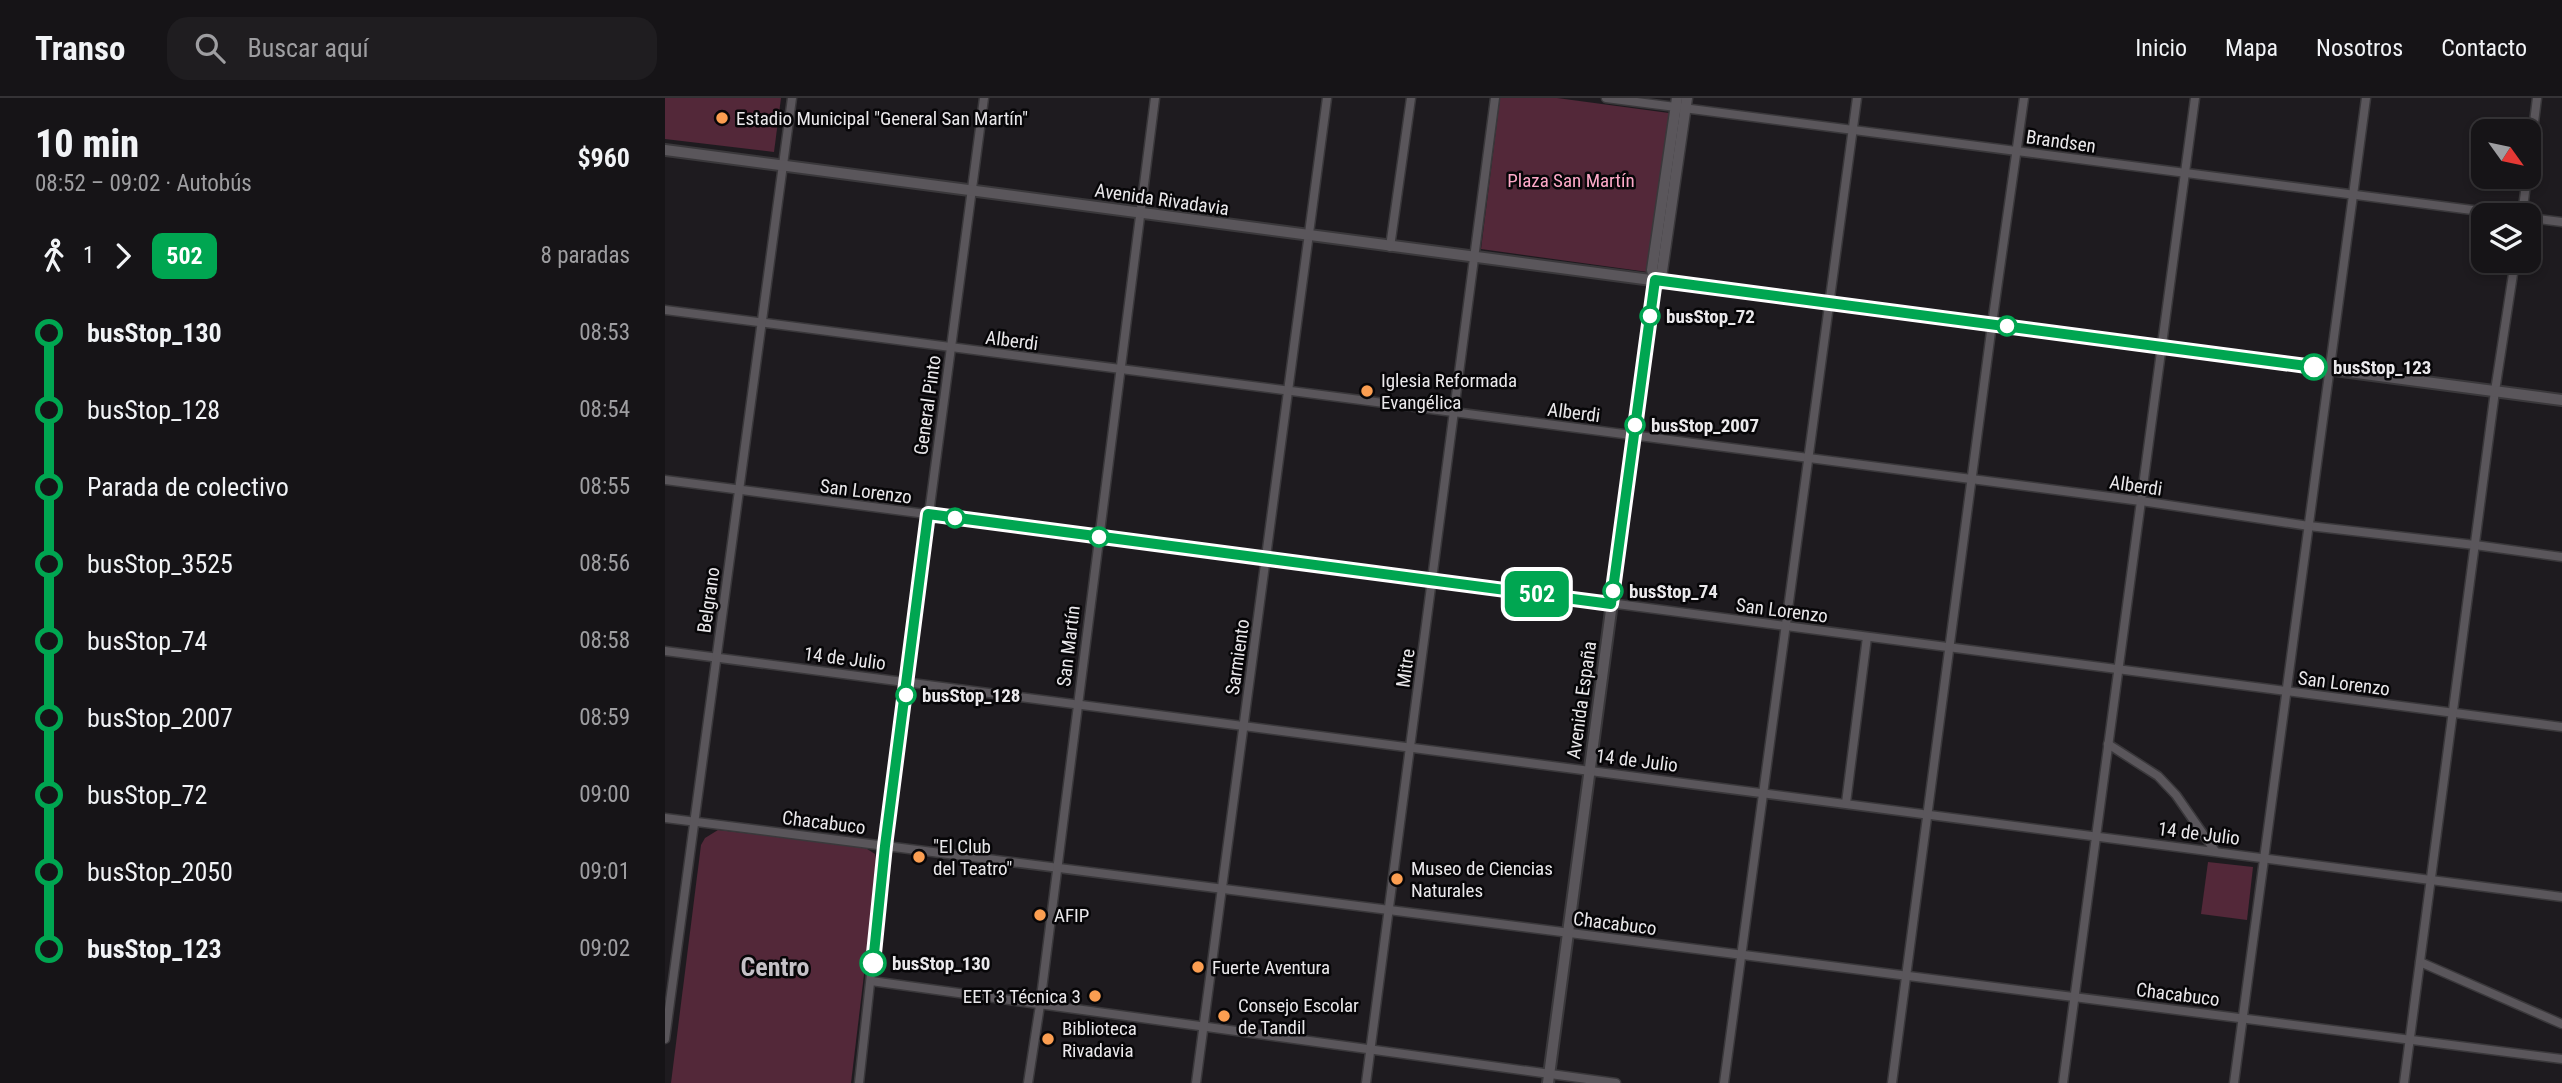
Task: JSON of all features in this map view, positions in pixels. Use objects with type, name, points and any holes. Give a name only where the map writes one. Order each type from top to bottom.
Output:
[{"type":"main road","name":"Avenida Rivadavia","points":[[665,150],[2562,400]]},
{"type":"main road","name":"Avenida España","points":[[1548,1078],[1655,280]]},
{"type":"street","name":"Belgrano","points":[[665,1039],[792,98]]},
{"type":"street","name":"General Pinto","points":[[859,1083],[885,846],[984,98]]},
{"type":"street","name":"San Martín","points":[[1028,1083],[1154,98]]},
{"type":"street","name":"Sarmiento","points":[[1196,1083],[1327,98]]},
{"type":"street","points":[[1390,247],[1411,98]]},
{"type":"street","name":"Mitre","points":[[1366,1083],[1495,98]]},
{"type":"street","name":"Brandsen","points":[[1606,98],[1681,103],[1853,129],[2471,210]]},
{"type":"street","points":[[1724,1083],[1857,98]]},
{"type":"street","points":[[1892,1083],[2024,98]]},
{"type":"street","points":[[2063,1083],[2195,98]]},
{"type":"street","points":[[2234,1083],[2366,98]]},
{"type":"street","points":[[2534,119],[2537,98]]},
{"type":"street","points":[[1655,280],[1662,271],[1681,103]]},
{"type":"street","points":[[2541,219],[2562,222]]},
{"type":"street","points":[[2404,1083],[2495,391],[2513,273]]},
{"type":"street","name":"Alberdi","points":[[665,310],[2562,557]]},
{"type":"street","name":"San Lorenzo","points":[[665,480],[2562,727]]},
{"type":"street","points":[[1846,803],[1867,637]]},
{"type":"street","name":"14 de Julio","points":[[665,651],[2263,856],[2562,897]]},
{"type":"street","points":[[2108,744],[2158,776],[2176,795],[2215,851]]},
{"type":"street","name":"Chacabuco","points":[[665,818],[2562,1059]]},
{"type":"street","points":[[665,955],[677,957]]},
{"type":"street","points":[[2420,962],[2562,1024]]},
{"type":"street","points":[[871,981],[1548,1078],[1616,1083]]},
{"type":"green space","name":"Estadio Municipal \"General San Martín\"","points":[[665,98],[781,98],[774,152],[665,139]]},
{"type":"green space","name":"Plaza San Martín","points":[[1500,98],[1557,98],[1669,113],[1648,272],[1481,249]]},
{"type":"green space","points":[[718,830],[864,847],[875,854],[877,866],[851,1083],[671,1083],[701,845],[705,838]]},
{"type":"green space","points":[[2208,862],[2253,867],[2247,920],[2201,914]]},
{"type":"bus line","name":"502","points":[[873,963],[885,846],[928,514],[1611,604],[1655,280],[2314,367]]},
{"type":"place","name":"Estadio Municipal \"General San Martín\"","points":[[722,118]]},
{"type":"place","name":"busStop_72","points":[[1650,316]]},
{"type":"place","name":"busStop_123","points":[[2314,367]]},
{"type":"place","name":"Iglesia Reformada Evangélica","points":[[1367,391]]},
{"type":"place","name":"busStop_2007","points":[[1635,425]]},
{"type":"place","name":"busStop_74","points":[[1613,591]]},
{"type":"place","name":"busStop_128","points":[[906,695]]},
{"type":"place","name":"\"El Club del Teatro\"","points":[[919,857]]},
{"type":"place","name":"Museo de Ciencias Naturales","points":[[1397,879]]},
{"type":"place","name":"AFIP","points":[[1040,915]]},
{"type":"place","name":"busStop_130","points":[[873,963]]},
{"type":"place","name":"Fuerte Aventura","points":[[1198,967]]},
{"type":"place","name":"EET 3 Técnica 3","points":[[1095,996]]},
{"type":"place","name":"Consejo Escolar de Tandil","points":[[1224,1016]]},
{"type":"place","name":"Biblioteca Rivadavia","points":[[1048,1039]]},
{"type":"district","name":"Centro","points":[[775,967]]}]
